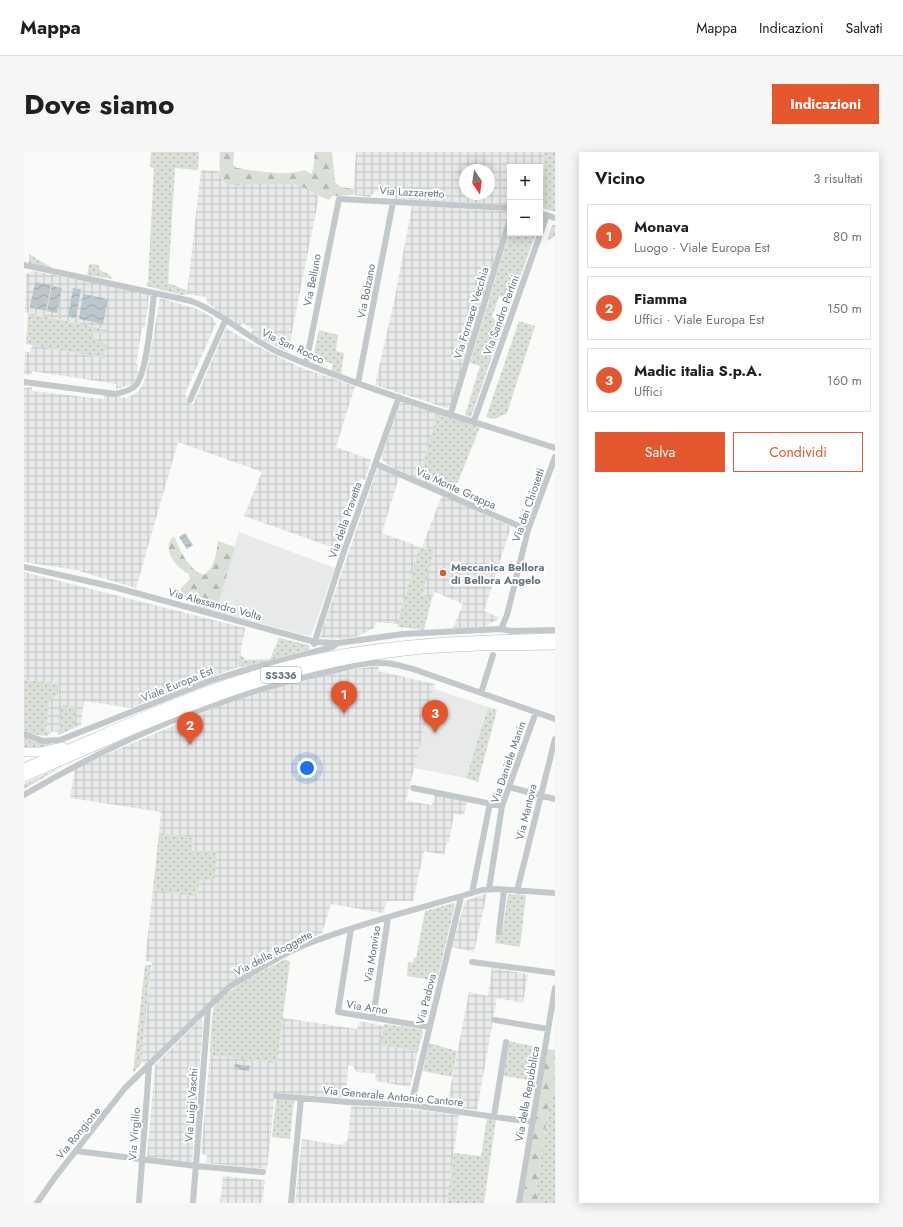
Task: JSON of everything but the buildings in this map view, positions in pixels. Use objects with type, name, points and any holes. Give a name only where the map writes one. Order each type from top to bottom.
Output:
[{"type":"highway","name":"SS336","points":[[24,768],[223,685],[320,658],[388,646],[434,641],[555,638]]},
{"type":"highway","name":"SS336","points":[[24,777],[195,704],[243,686],[296,671],[363,657],[414,650],[555,645]]},
{"type":"highway","points":[[24,752],[40,752],[57,749],[108,733]]},
{"type":"street","name":"Via Lazzaretto","points":[[338,200],[342,198],[507,208]]},
{"type":"street","name":"Via Belluno","points":[[306,364],[338,200]]},
{"type":"street","name":"Via Bolzano","points":[[358,383],[393,202]]},
{"type":"street","points":[[543,214],[555,218]]},
{"type":"street","name":"Via Fornace Vecchia","points":[[451,413],[507,229]]},
{"type":"street","name":"Via Sandro Pertini","points":[[474,421],[536,236]]},
{"type":"street","name":"Via San Rocco","points":[[24,265],[154,293],[200,305],[272,349],[306,364],[399,397],[555,448]]},
{"type":"street","points":[[24,382],[116,394],[127,391],[137,385],[143,371],[154,293]]},
{"type":"street","points":[[190,400],[225,321]]},
{"type":"street","name":"Via della Pravetta","points":[[313,651],[343,554],[399,397]]},
{"type":"street","name":"Via dei Chiosetti","points":[[501,630],[507,615],[528,530],[555,457]]},
{"type":"street","name":"Via Monte Grappa","points":[[376,464],[528,530]]},
{"type":"street","name":"Via Alessandro Volta","points":[[24,567],[114,587],[315,642],[338,643],[403,634],[501,630]]},
{"type":"street","points":[[501,630],[555,630]]},
{"type":"street","name":"Viale Europa Est","points":[[24,734],[43,741],[60,740],[76,735],[210,681],[313,651],[332,647],[338,643]]},
{"type":"street","points":[[481,692],[493,655]]},
{"type":"street","points":[[24,794],[70,768],[174,721],[246,694],[310,676],[377,663],[407,667],[555,719]]},
{"type":"street","name":"Via Daniele Manin","points":[[489,889],[502,806],[536,712]]},
{"type":"street","name":"Via Mantova","points":[[517,891],[555,739]]},
{"type":"street","points":[[548,768],[555,770]]},
{"type":"street","points":[[509,787],[555,799]]},
{"type":"street","points":[[413,788],[502,806]]},
{"type":"street","points":[[472,893],[490,803]]},
{"type":"street","name":"Via delle Roggette","points":[[137,1077],[229,987],[311,942],[489,889],[555,893]]},
{"type":"street","points":[[499,932],[504,890]]},
{"type":"street","name":"Via Padova","points":[[411,1105],[461,897]]},
{"type":"street","name":"Via Monviso","points":[[373,1018],[388,918]]},
{"type":"street","name":"Via Arno","points":[[351,929],[338,1011],[341,1013],[429,1027]]},
{"type":"street","points":[[472,962],[555,973]]},
{"type":"street","name":"Via della Repubblica","points":[[519,1203],[555,988]]},
{"type":"street","name":"Via Luigi Vaschi","points":[[193,1203],[208,1009]]},
{"type":"street","points":[[495,1020],[548,1029]]},
{"type":"street","points":[[494,1116],[506,1042]]},
{"type":"street","name":"Via Virgilio","points":[[139,1203],[149,1066]]},
{"type":"street","name":"Via Rongione","points":[[37,1203],[126,1088],[137,1077]]},
{"type":"street","name":"Via Generale Antonio Cantore","points":[[276,1096],[411,1105],[532,1122]]},
{"type":"street","points":[[291,1203],[301,1098]]},
{"type":"street","points":[[76,1151],[196,1166],[263,1172]]},
{"type":"shaded area","points":[[356,152],[544,152],[543,180],[543,164],[507,164],[507,205],[396,199],[391,192],[375,191],[370,197],[353,195]]},
{"type":"shaded area","points":[[201,170],[219,171],[223,180],[305,186],[319,197],[288,352],[255,336],[251,333],[253,329],[243,323],[241,326],[228,319],[207,302],[206,297],[187,294]]},
{"type":"shaded area","points":[[412,206],[506,211],[507,218],[451,406],[447,408],[375,385],[395,297]]},
{"type":"shaded area","points":[[33,271],[148,293],[149,296],[145,327],[142,328],[136,364],[138,364],[137,370],[139,373],[133,384],[116,389],[116,384],[32,371],[31,375],[24,374],[25,352],[30,352],[32,345],[104,358],[99,342],[93,339],[93,333],[107,333],[108,330],[25,312],[26,274]]},
{"type":"shaded area","points":[[160,298],[197,309],[212,317],[216,323],[185,394],[188,402],[193,405],[226,328],[247,341],[299,367],[355,386],[336,447],[371,460],[365,480],[361,479],[337,549],[244,516],[262,472],[178,442],[136,588],[76,570],[24,562],[24,388],[32,387],[32,391],[104,399],[105,395],[127,398],[138,392],[144,382],[149,361]]},
{"type":"shaded area","points":[[404,402],[438,413],[418,480],[388,465],[381,458],[400,404]]},
{"type":"shaded area","points":[[379,468],[399,477],[382,533],[420,547],[397,624],[376,622],[374,628],[358,636],[344,639],[320,637],[377,469]]},
{"type":"shaded area","points":[[442,495],[511,527],[484,611],[498,617],[498,619],[484,627],[453,628],[463,604],[435,592],[432,598],[421,595],[434,550],[422,547]]},
{"type":"shaded area","points":[[239,532],[335,568],[312,633],[309,636],[216,612]]},
{"type":"shaded area","points":[[24,572],[245,628],[238,667],[131,708],[84,701],[81,725],[58,735],[58,732],[46,731],[50,696],[59,683],[24,680]]},
{"type":"shaded area","points":[[379,666],[378,671],[435,684],[406,801],[432,805],[435,795],[467,801],[464,815],[454,814],[449,842],[447,842],[444,855],[424,851],[413,901],[387,901],[383,913],[331,904],[322,933],[269,958],[226,986],[146,1064],[141,1062],[152,962],[145,961],[153,889],[197,897],[199,881],[217,851],[192,851],[193,838],[159,833],[161,812],[70,798],[75,768],[224,704],[271,689],[353,669]]},
{"type":"shaded area","points":[[434,689],[488,707],[466,778],[414,768]]},
{"type":"shaded area","points":[[487,893],[474,952],[452,947],[465,901]]},
{"type":"shaded area","points":[[492,968],[528,974],[523,1003],[497,998],[477,1110],[447,1106],[469,992],[488,996]]},
{"type":"shaded area","points":[[283,1018],[357,1029],[360,1021],[384,1026],[381,1045],[418,1051],[410,1087],[375,1081],[376,1074],[357,1072],[352,1065],[348,1066],[346,1098],[275,1093],[267,1169],[206,1163],[207,1155],[201,1154],[210,1055],[277,1063]]},
{"type":"shaded area","points":[[201,1019],[203,1022],[192,1163],[147,1158],[155,1065]]},
{"type":"shaded area","points":[[351,1106],[410,1109],[459,1115],[447,1203],[295,1203],[302,1139],[340,1145],[348,1140]]},
{"type":"shaded area","points":[[223,1176],[265,1180],[262,1203],[220,1203]]},
{"type":"green space","points":[[151,152],[199,152],[198,170],[175,168],[168,283],[186,290],[187,294],[181,295],[147,286],[146,284],[150,281],[148,281],[154,168],[150,167]]},
{"type":"green space","points":[[220,152],[234,152],[233,165],[237,168],[280,173],[305,170],[311,174],[313,170],[315,152],[332,152],[335,182],[341,187],[354,189],[353,195],[332,196],[329,200],[304,187],[294,184],[228,185],[222,178],[219,166]]},
{"type":"green space","points":[[544,152],[555,152],[555,212],[543,208]]},
{"type":"green space","points":[[552,225],[555,225],[555,236],[547,241]]},
{"type":"green space","points":[[508,236],[535,236],[512,300],[507,296],[499,296],[492,317],[497,322],[504,322],[471,417],[465,415],[480,366],[470,363]]},
{"type":"green space","points":[[29,254],[54,269],[29,264]]},
{"type":"green space","points":[[89,265],[98,265],[100,270],[108,274],[113,279],[87,275]]},
{"type":"green space","points":[[28,313],[108,330],[107,333],[93,333],[94,339],[106,344],[104,358],[26,344]]},
{"type":"green space","points":[[519,321],[535,326],[507,413],[495,419],[486,417]]},
{"type":"green space","points":[[319,330],[338,335],[336,351],[344,353],[341,374],[331,371],[333,364],[313,357]]},
{"type":"green space","points":[[438,413],[480,427],[453,494],[418,480]]},
{"type":"green space","points":[[174,536],[182,554],[189,564],[204,575],[213,564],[218,541],[235,547],[216,612],[195,606],[194,602],[180,594],[181,588],[190,579],[189,574],[175,563],[169,552],[170,541]]},
{"type":"green space","points":[[420,547],[434,550],[422,595],[432,598],[424,630],[399,627],[397,624]]},
{"type":"green space","points":[[279,638],[309,645],[310,649],[255,665],[238,667],[240,654],[246,660],[270,659]]},
{"type":"green space","points":[[24,680],[59,683],[57,696],[50,697],[46,731],[52,732],[47,736],[31,734],[24,730]]},
{"type":"green space","points":[[62,705],[76,707],[74,728],[58,735]]},
{"type":"green space","points":[[488,707],[497,710],[478,782],[466,778]]},
{"type":"green space","points":[[24,737],[36,742],[49,743],[51,747],[24,748]]},
{"type":"green space","points":[[63,766],[24,789],[24,784]]},
{"type":"green space","points":[[159,833],[193,838],[192,851],[217,851],[214,879],[199,881],[197,897],[153,889]]},
{"type":"green space","points":[[508,894],[526,895],[520,947],[495,943],[496,933],[502,933]]},
{"type":"green space","points":[[453,903],[455,904],[437,981],[407,976],[408,962],[413,963],[414,958],[416,958],[425,911]]},
{"type":"green space","points":[[285,959],[290,962],[277,1063],[210,1055],[212,1019],[214,1008],[218,1002],[234,988]]},
{"type":"green space","points":[[145,965],[151,965],[142,1063],[133,1073]]},
{"type":"green space","points":[[384,1024],[421,1029],[423,1032],[418,1051],[380,1045]]},
{"type":"green space","points":[[509,1041],[541,1048],[535,1081],[503,1076]]},
{"type":"green space","points":[[429,1043],[457,1051],[452,1077],[423,1071]]},
{"type":"green space","points":[[547,1049],[555,1050],[555,1089],[549,1104],[536,1186],[539,1203],[522,1203]]},
{"type":"green space","points":[[555,1089],[555,1203],[539,1203],[536,1186],[549,1104]]},
{"type":"green space","points":[[276,1098],[294,1100],[290,1139],[272,1137]]},
{"type":"green space","points":[[487,1118],[496,1119],[484,1203],[447,1203],[454,1153],[481,1156]]},
{"type":"water","points":[[35,282],[51,285],[46,311],[30,307]]},
{"type":"water","points":[[52,286],[62,288],[57,313],[47,311]]},
{"type":"water","points":[[73,288],[81,289],[76,318],[68,317]]},
{"type":"water","points":[[83,294],[108,299],[103,324],[79,319]]},
{"type":"water","points":[[185,533],[193,545],[187,549],[179,537]]},
{"type":"water","points":[[235,1064],[250,1066],[249,1071],[234,1069]]},
{"type":"place","name":"Meccanica Bellora di Bellora Angelo","points":[[443,573]]},
{"type":"place","name":"Monava","points":[[344,714]]},
{"type":"place","name":"Madic italia S.p.A.","points":[[435,733]]},
{"type":"place","name":"Fiamma","points":[[190,745]]}]
